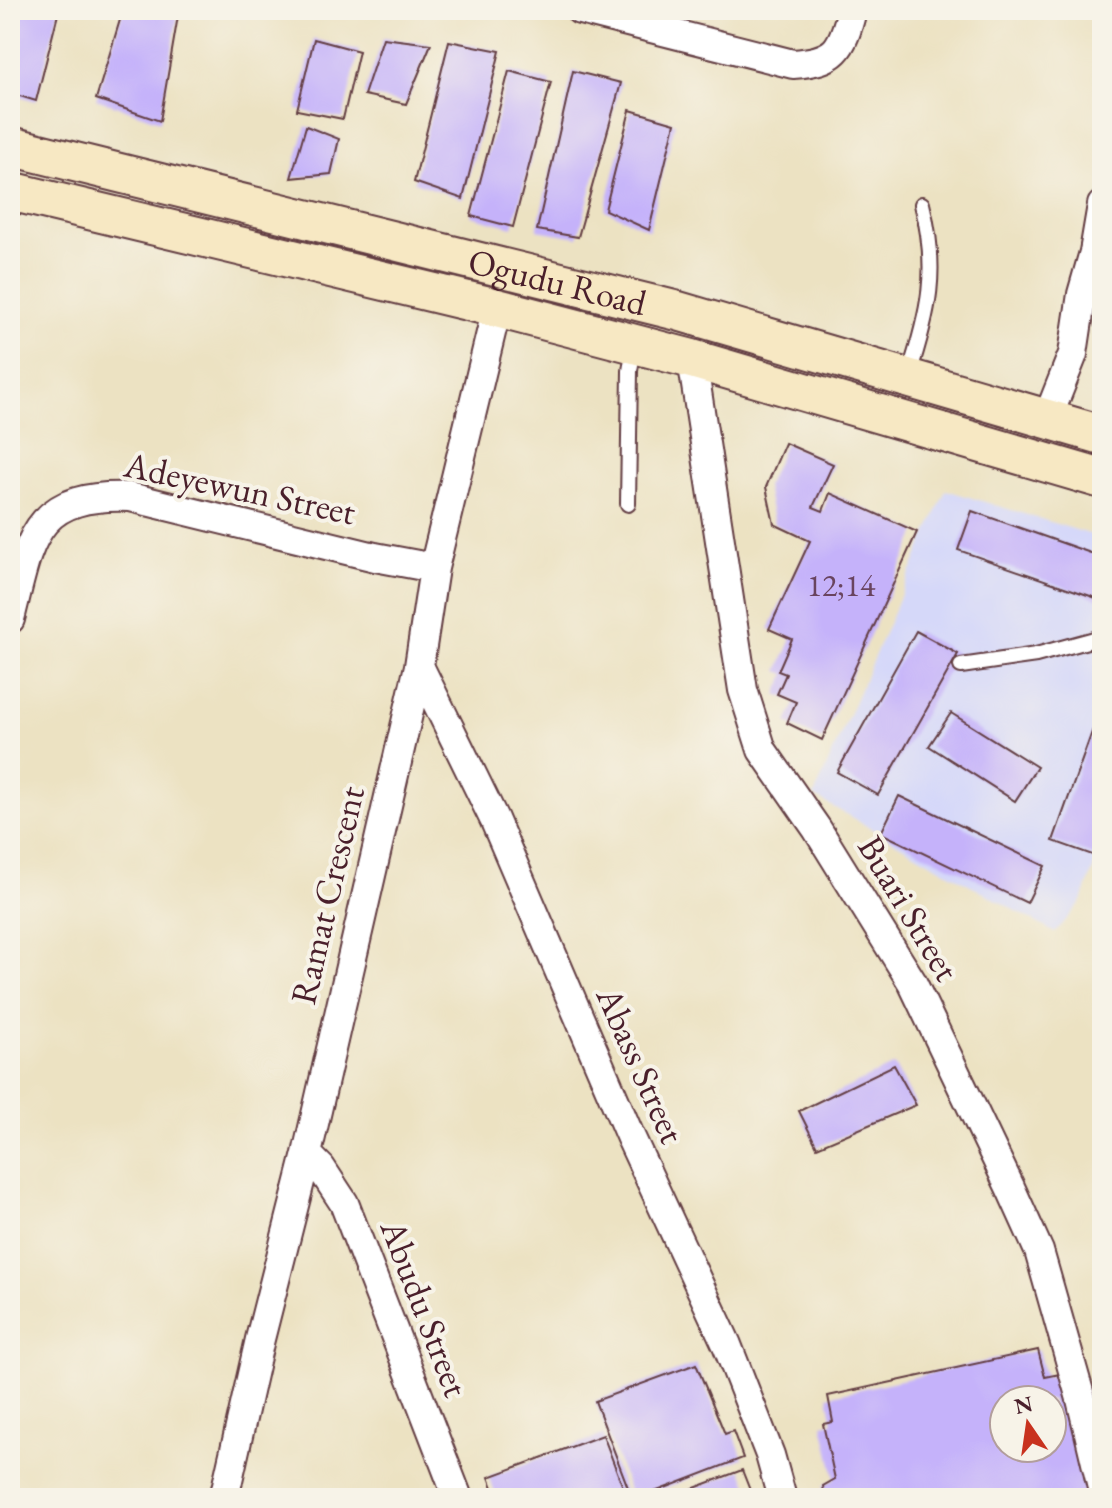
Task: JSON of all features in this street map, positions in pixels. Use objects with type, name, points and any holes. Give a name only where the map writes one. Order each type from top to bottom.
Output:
[{"type":"main road","name":"Ogudu Road","points":[[10,146],[678,311],[1102,435]]},
{"type":"main road","name":"Ogudu Road","points":[[10,191],[497,308],[692,359],[1102,479]]},
{"type":"street","points":[[580,10],[793,64],[826,59],[838,49],[847,33],[852,10]]},
{"type":"street","points":[[1048,417],[1073,354],[1082,294],[1094,252],[1102,205]]},
{"type":"street","name":"Ramat Crescent","points":[[224,1498],[419,666],[434,568],[497,308]]},
{"type":"street","name":"Buari Street","points":[[692,359],[743,690],[762,750],[817,829],[912,982],[1010,1187],[1039,1251],[1081,1399],[1102,1488]]},
{"type":"street","name":"Adeyewun Street","points":[[10,619],[30,543],[41,523],[58,508],[103,496],[130,497],[375,557],[434,568]]},
{"type":"street","name":"Abass Street","points":[[419,666],[494,819],[624,1123],[727,1345],[770,1455],[782,1498]]},
{"type":"street","name":"Abudu Street","points":[[307,1154],[321,1168],[344,1203],[458,1498]]},
{"type":"lane","points":[[908,377],[926,322],[932,259],[922,204]]},
{"type":"lane","points":[[628,504],[630,371],[634,344]]},
{"type":"lane","points":[[961,666],[1036,655],[1102,637]]},
{"type":"shaded area","points":[[946,490],[1102,538],[1102,844],[1082,901],[1055,933],[814,796]]},
{"type":"building","points":[[10,10],[59,10],[36,101],[10,93]]},
{"type":"building","points":[[123,10],[179,10],[160,121],[96,99]]},
{"type":"building","points":[[383,38],[431,44],[406,104],[364,95]]},
{"type":"building","points":[[314,39],[359,51],[343,119],[297,110]]},
{"type":"building","points":[[449,41],[500,51],[463,199],[414,182]]},
{"type":"building","points":[[509,71],[551,82],[513,227],[471,216]]},
{"type":"building","points":[[573,71],[621,83],[578,237],[537,230]]},
{"type":"building","points":[[630,110],[675,123],[649,230],[605,210]]},
{"type":"building","points":[[306,126],[339,139],[331,174],[291,178]]},
{"type":"building","points":[[785,443],[833,464],[813,507],[823,511],[830,493],[917,532],[822,740],[787,723],[796,702],[777,694],[786,674],[778,671],[792,639],[769,629],[810,541],[774,524],[766,487]]},
{"type":"building","points":[[972,511],[1102,557],[1102,600],[958,550]]},
{"type":"building","points":[[916,631],[958,654],[878,795],[837,772]]},
{"type":"building","points":[[1102,704],[1102,844],[1098,857],[1053,841]]},
{"type":"building","points":[[951,713],[1037,767],[1015,801],[929,746]]},
{"type":"building","points":[[899,796],[1045,866],[1027,903],[881,833]]},
{"type":"building","points":[[894,1065],[916,1105],[817,1147],[799,1111]]},
{"type":"building","points":[[1038,1350],[1045,1377],[1060,1374],[1062,1384],[988,1384],[988,1464],[1068,1464],[1068,1406],[1091,1498],[825,1498],[823,1486],[835,1479],[823,1424],[833,1422],[828,1396]]},
{"type":"building","points":[[696,1364],[725,1434],[733,1431],[743,1458],[632,1498],[595,1401]]},
{"type":"building","points":[[603,1435],[627,1498],[497,1498],[489,1477]]},
{"type":"building","points":[[742,1470],[753,1498],[668,1498]]}]
